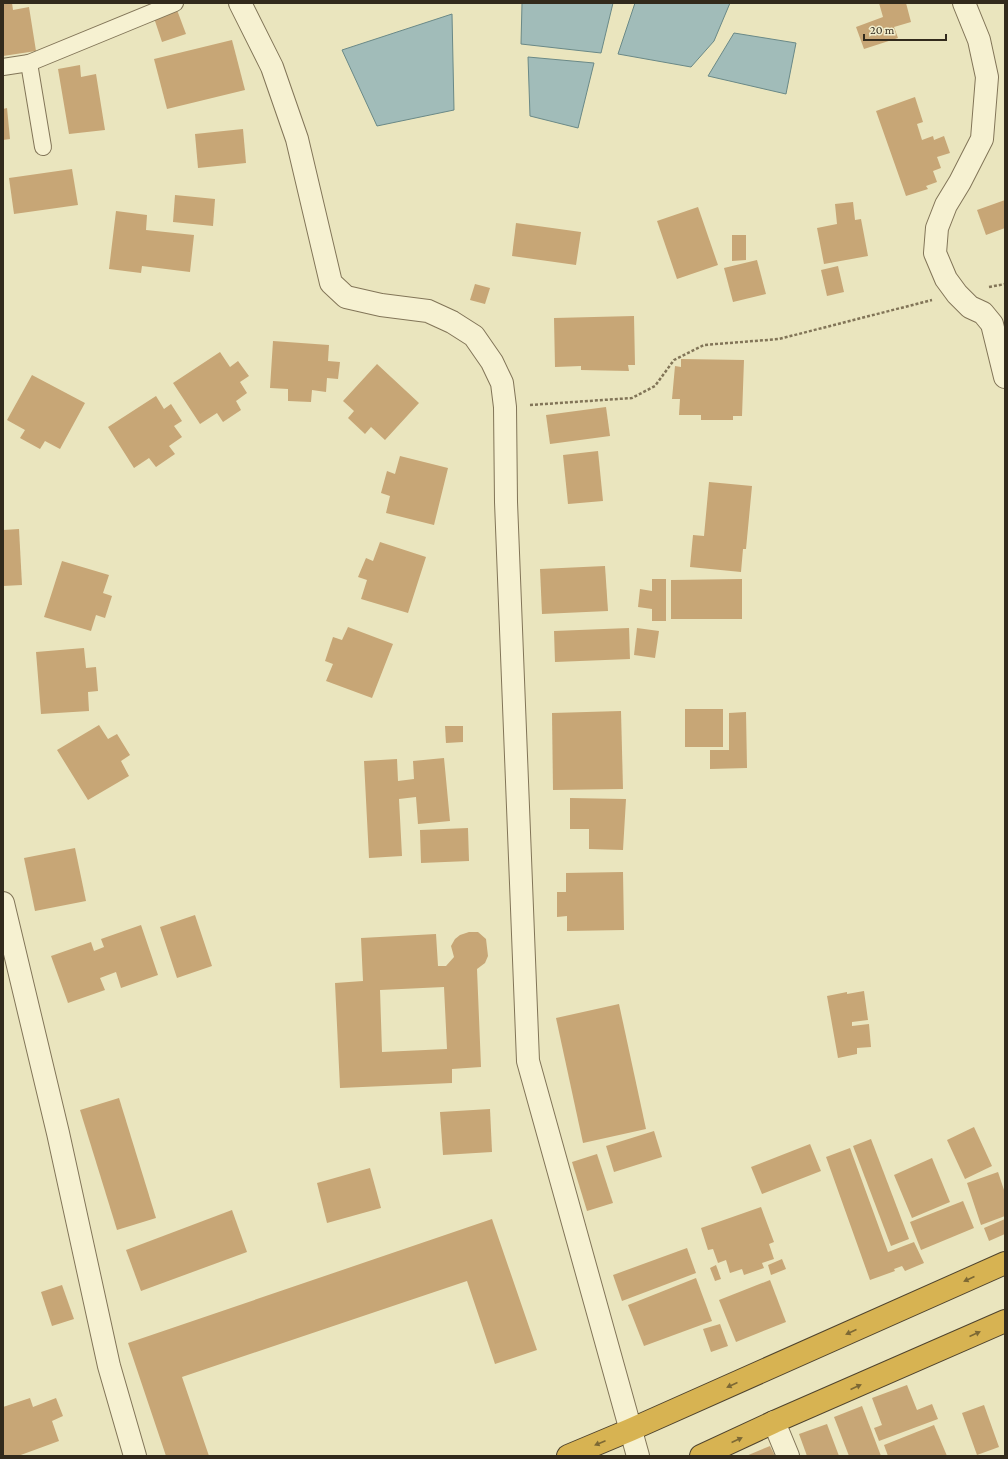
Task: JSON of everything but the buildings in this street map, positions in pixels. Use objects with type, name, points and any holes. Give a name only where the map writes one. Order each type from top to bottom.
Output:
[{"type":"highway","points":[[568,1456],[630,1430],[1005,1263]]},
{"type":"highway","points":[[702,1456],[774,1422],[1005,1321]]},
{"type":"street","points":[[240,3],[272,67],[297,140],[331,283],[346,296],[381,305],[428,311],[452,322],[474,336],[492,362],[502,383],[506,407],[506,502],[528,1061],[638,1456]]},
{"type":"street","points":[[964,3],[979,40],[987,77],[982,140],[946,205],[937,228],[935,253],[946,279],[957,294],[970,307],[983,313],[992,324],[1005,377]]},
{"type":"street","points":[[3,903],[59,1140],[109,1366],[135,1456]]},
{"type":"street","points":[[774,1422],[788,1456]]},
{"type":"lane","points":[[3,67],[29,63],[175,3]]},
{"type":"lane","points":[[29,63],[43,147]]},
{"type":"path","points":[[506,407],[632,398],[655,386],[674,360],[704,345],[779,339],[957,294],[1005,284]]},
{"type":"water","points":[[522,3],[613,3],[601,53],[521,44]]},
{"type":"water","points":[[635,3],[730,3],[714,41],[691,67],[618,54]]},
{"type":"water","points":[[452,14],[454,110],[377,126],[342,50]]},
{"type":"water","points":[[734,33],[796,43],[786,94],[708,76]]},
{"type":"water","points":[[528,57],[594,63],[578,128],[530,116]]}]
